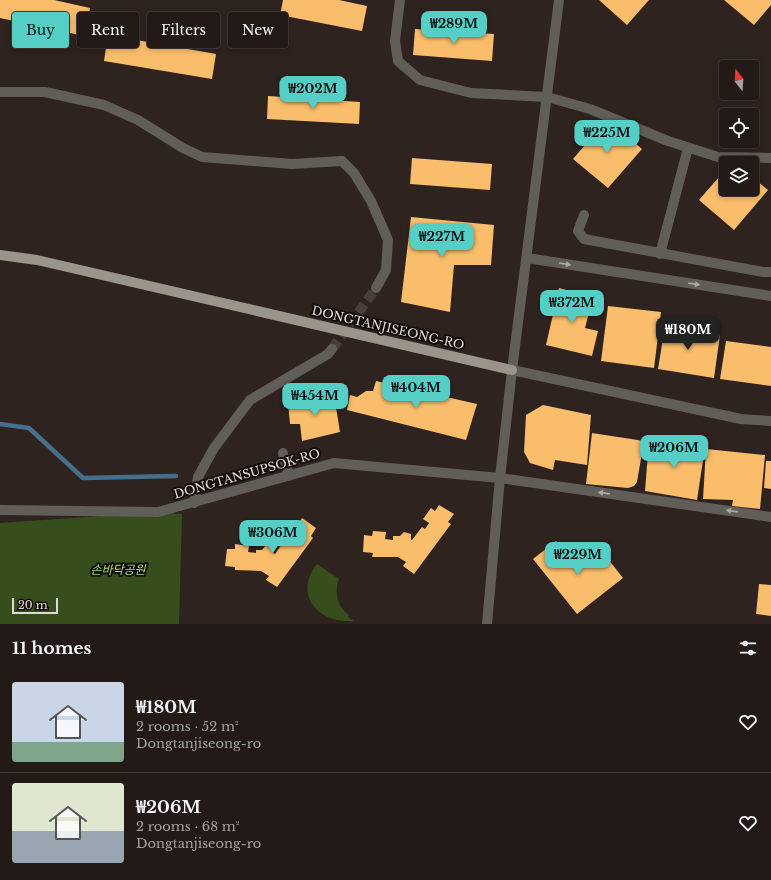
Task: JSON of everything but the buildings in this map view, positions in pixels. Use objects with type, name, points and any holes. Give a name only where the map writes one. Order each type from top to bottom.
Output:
[{"type":"main road","name":"DONGTANJISEONG-RO","points":[[0,255],[37,260],[512,370]]},
{"type":"street","points":[[400,0],[395,41],[398,61],[420,80],[471,93],[547,97],[590,109],[688,148],[718,157],[771,158]]},
{"type":"street","points":[[487,624],[500,478],[512,370],[559,0]]},
{"type":"street","points":[[0,92],[45,92],[104,105],[138,120],[183,148],[202,157],[292,164],[342,162],[354,173],[371,201],[388,240],[386,270],[376,288]]},
{"type":"street","points":[[660,254],[688,148]]},
{"type":"street","points":[[584,215],[578,231],[584,239],[660,254],[771,272]]},
{"type":"street","points":[[527,258],[771,296]]},
{"type":"street","points":[[194,503],[198,477],[210,454],[250,400],[328,354],[332,349]]},
{"type":"street","name":"DONGTANJISEONG-RO","points":[[512,370],[741,419],[771,421]]},
{"type":"street","points":[[283,453],[289,476]]},
{"type":"street","name":"DONGTANSUPSOK-RO","points":[[0,510],[158,512],[334,463],[500,478],[771,517]]},
{"type":"green space","name":"손바닥공원","points":[[158,512],[182,514],[179,624],[0,624],[0,523]]},
{"type":"green space","points":[[317,564],[339,579],[337,594],[339,603],[349,615],[348,617],[354,621],[341,621],[329,618],[313,605],[308,596],[307,586],[310,575]]},
{"type":"waterway","points":[[0,424],[29,428],[83,478],[176,476]]},
{"type":"tunnel","points":[[332,349],[376,288]]}]
